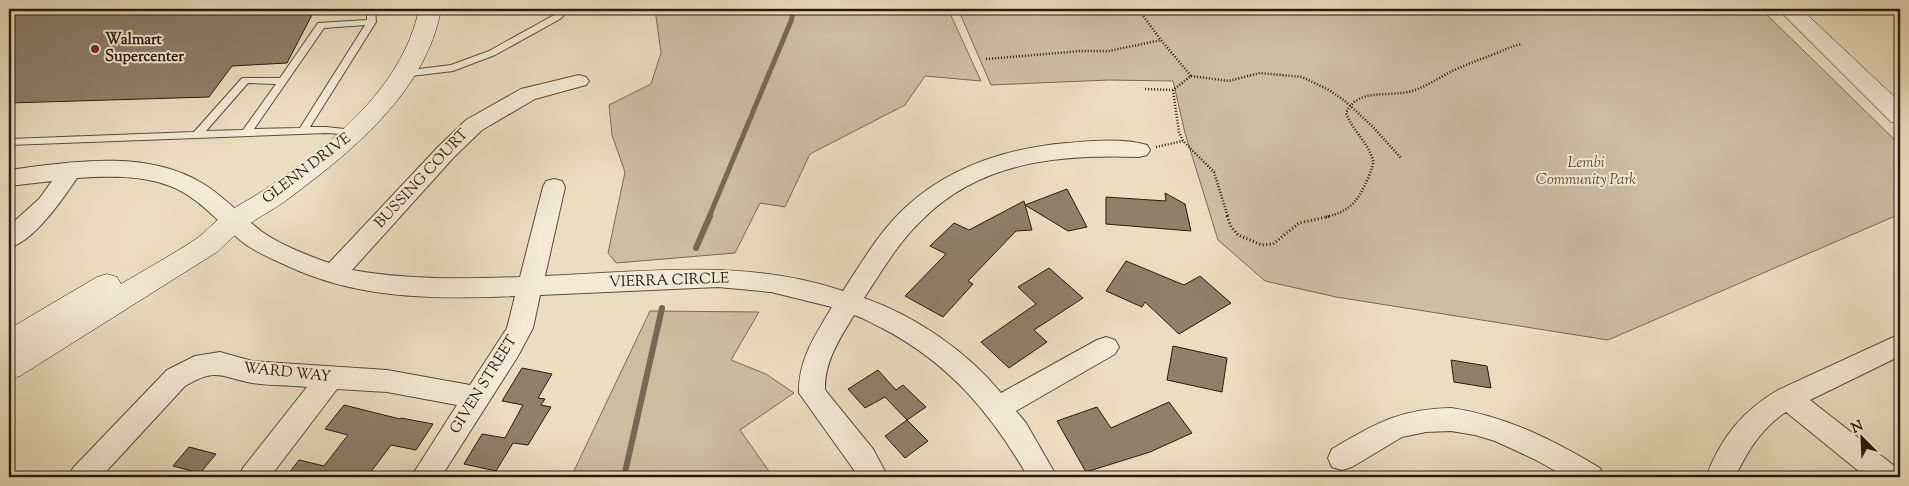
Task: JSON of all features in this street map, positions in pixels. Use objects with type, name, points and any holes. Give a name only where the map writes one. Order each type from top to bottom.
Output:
[{"type":"street","name":"GLENN DRIVE","points":[[9,367],[207,245],[235,220],[298,179],[354,133],[387,97],[403,74],[421,42],[430,9]]},
{"type":"street","points":[[1789,9],[1900,116]]},
{"type":"street","name":"BUSSING COURT","points":[[334,274],[446,152],[474,125],[528,94],[579,81]]},
{"type":"street","points":[[874,477],[863,458],[812,393],[811,387],[814,364],[848,302],[897,232],[938,194],[962,179],[989,167],[1046,152],[1108,148],[1139,150]]},
{"type":"street","name":"VIERRA CIRCLE","points":[[9,178],[104,169],[156,174],[179,181],[198,190],[256,240],[300,262],[334,274],[396,286],[433,289],[716,277],[786,284],[820,292],[878,314],[909,330],[938,349],[964,371],[999,407],[1029,450],[1043,477]]},
{"type":"street","points":[[9,239],[47,205],[70,171]]},
{"type":"street","name":"GIVEN STREET","points":[[425,477],[509,349],[520,328],[554,187]]},
{"type":"street","name":"GLENN DRIVE","points":[[9,343],[194,235],[235,220]]},
{"type":"street","points":[[1720,477],[1737,444],[1752,425],[1769,409],[1900,344]]},
{"type":"street","points":[[999,407],[1106,347]]},
{"type":"street","name":"WARD WAY","points":[[83,477],[176,378],[195,367],[220,363],[252,372],[387,381],[477,398]]},
{"type":"street","points":[[253,477],[330,377]]},
{"type":"street","points":[[1788,398],[1886,477]]},
{"type":"street","points":[[1342,458],[1398,426],[1415,422],[1451,420],[1471,422],[1510,433],[1549,452],[1590,477]]},
{"type":"lane","points":[[303,131],[371,22],[371,9]]},
{"type":"lane","points":[[403,74],[453,68],[492,53],[566,9]]},
{"type":"lane","points":[[246,133],[320,25],[371,22]]},
{"type":"lane","points":[[197,135],[245,80],[283,81]]},
{"type":"lane","points":[[9,142],[326,130],[354,133]]},
{"type":"path","points":[[1138,9],[1191,76],[1229,81],[1260,73],[1302,77],[1329,90],[1348,104],[1398,152],[1401,158]]},
{"type":"path","points":[[986,59],[1081,51],[1109,51],[1161,40]]},
{"type":"path","points":[[1173,90],[1179,132],[1183,141],[1214,172],[1231,227],[1238,235],[1262,245],[1273,244],[1299,223],[1338,214],[1347,209],[1360,196],[1374,163],[1372,156],[1350,123],[1346,113],[1348,104],[1362,96],[1400,94],[1417,90],[1510,46],[1522,44]]},
{"type":"path","points":[[1144,89],[1173,90],[1191,76]]},
{"type":"path","points":[[1139,150],[1183,141]]},
{"type":"green space","points":[[655,9],[948,9],[981,81],[925,76],[905,105],[810,154],[785,207],[760,203],[735,253],[616,263],[608,253],[625,172],[612,135],[609,105],[651,84],[661,53]]},
{"type":"green space","name":"Lembi Community Park","points":[[958,9],[1761,9],[1900,145],[1900,214],[1608,340],[1336,297],[1265,281],[1218,240],[1185,133],[1173,81],[1109,80],[991,85]]},
{"type":"green space","points":[[650,311],[759,312],[731,360],[766,374],[794,393],[740,430],[773,477],[571,477]]},
{"type":"building","points":[[9,9],[315,9],[287,63],[232,66],[209,97],[9,103]]},
{"type":"building","points":[[1067,189],[1087,227],[1068,231],[1025,205]]},
{"type":"building","points":[[1165,193],[1185,204],[1191,231],[1106,224],[1106,197],[1166,201]]},
{"type":"building","points":[[1024,201],[1032,230],[1016,231],[968,281],[973,284],[943,317],[905,296],[946,254],[930,246],[954,223],[969,230]]},
{"type":"building","points":[[1126,261],[1184,285],[1200,276],[1231,303],[1179,334],[1145,302],[1142,307],[1106,291]]},
{"type":"building","points":[[1049,268],[1083,298],[1034,330],[1047,342],[1009,368],[981,342],[1036,304],[1018,287]]},
{"type":"building","points":[[1173,346],[1227,358],[1222,392],[1167,380]]},
{"type":"building","points":[[1451,360],[1487,366],[1491,388],[1454,382]]},
{"type":"building","points":[[522,368],[552,374],[538,398],[545,399],[541,405],[551,407],[528,445],[513,443],[496,471],[464,464],[482,434],[505,438],[523,405],[502,401]]},
{"type":"building","points":[[878,370],[896,390],[903,385],[926,407],[907,420],[885,397],[865,408],[848,389]]},
{"type":"building","points":[[1169,402],[1192,433],[1150,452],[1086,472],[1057,421],[1097,407],[1111,428]]},
{"type":"building","points":[[344,405],[400,419],[433,424],[416,450],[391,445],[367,477],[286,477],[299,460],[324,466],[348,435],[325,429]]},
{"type":"building","points":[[907,420],[928,441],[905,458],[885,436]]},
{"type":"building","points":[[189,447],[216,454],[200,473],[173,466]]},
{"type":"waterway","points":[[709,217],[791,21],[794,9]]},
{"type":"waterway","points":[[696,248],[710,216]]},
{"type":"waterway","points":[[624,477],[662,308]]},
{"type":"place","name":"Walmart Supercenter","points":[[95,49]]}]
